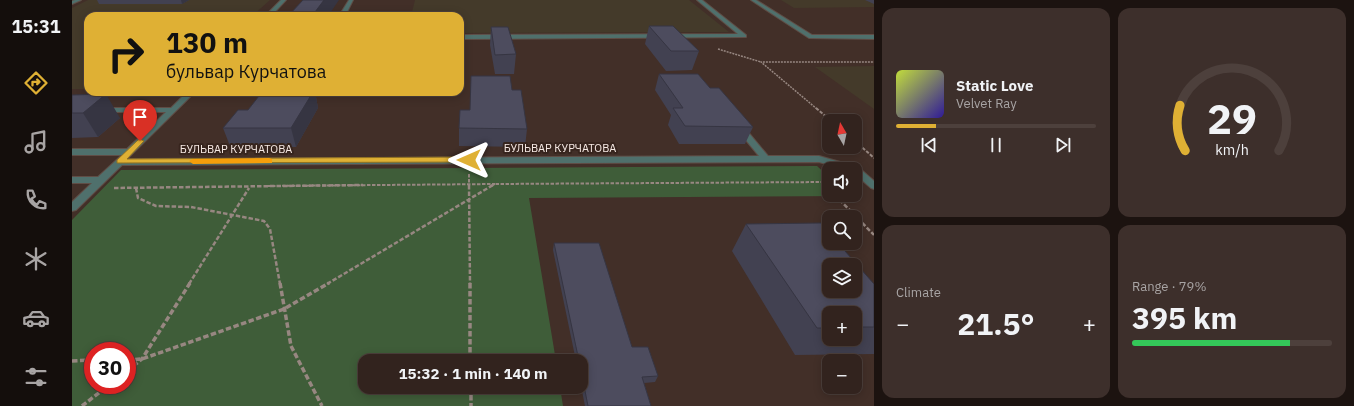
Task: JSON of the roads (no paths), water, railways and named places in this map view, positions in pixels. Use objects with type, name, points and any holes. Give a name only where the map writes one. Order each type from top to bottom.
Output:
[{"type":"street","points":[[72,3],[79,0]]},
{"type":"street","points":[[272,12],[284,0]]},
{"type":"street","points":[[344,12],[351,0]]},
{"type":"street","points":[[464,37],[744,36],[699,0]]},
{"type":"street","points":[[753,0],[811,37],[874,37]]},
{"type":"street","points":[[72,208],[187,96]]},
{"type":"street","points":[[95,110],[173,110]]},
{"type":"street","points":[[736,123],[766,159]]},
{"type":"street","points":[[72,152],[130,152]]},
{"type":"street","name":"БУЛЬВАР КУРЧАТОВА","points":[[120,162],[766,159],[819,159],[830,162]]},
{"type":"street","name":"БУЛЬВАР КУРЧАТОВА","points":[[862,175],[874,186]]},
{"type":"street","points":[[72,180],[101,180]]}]
